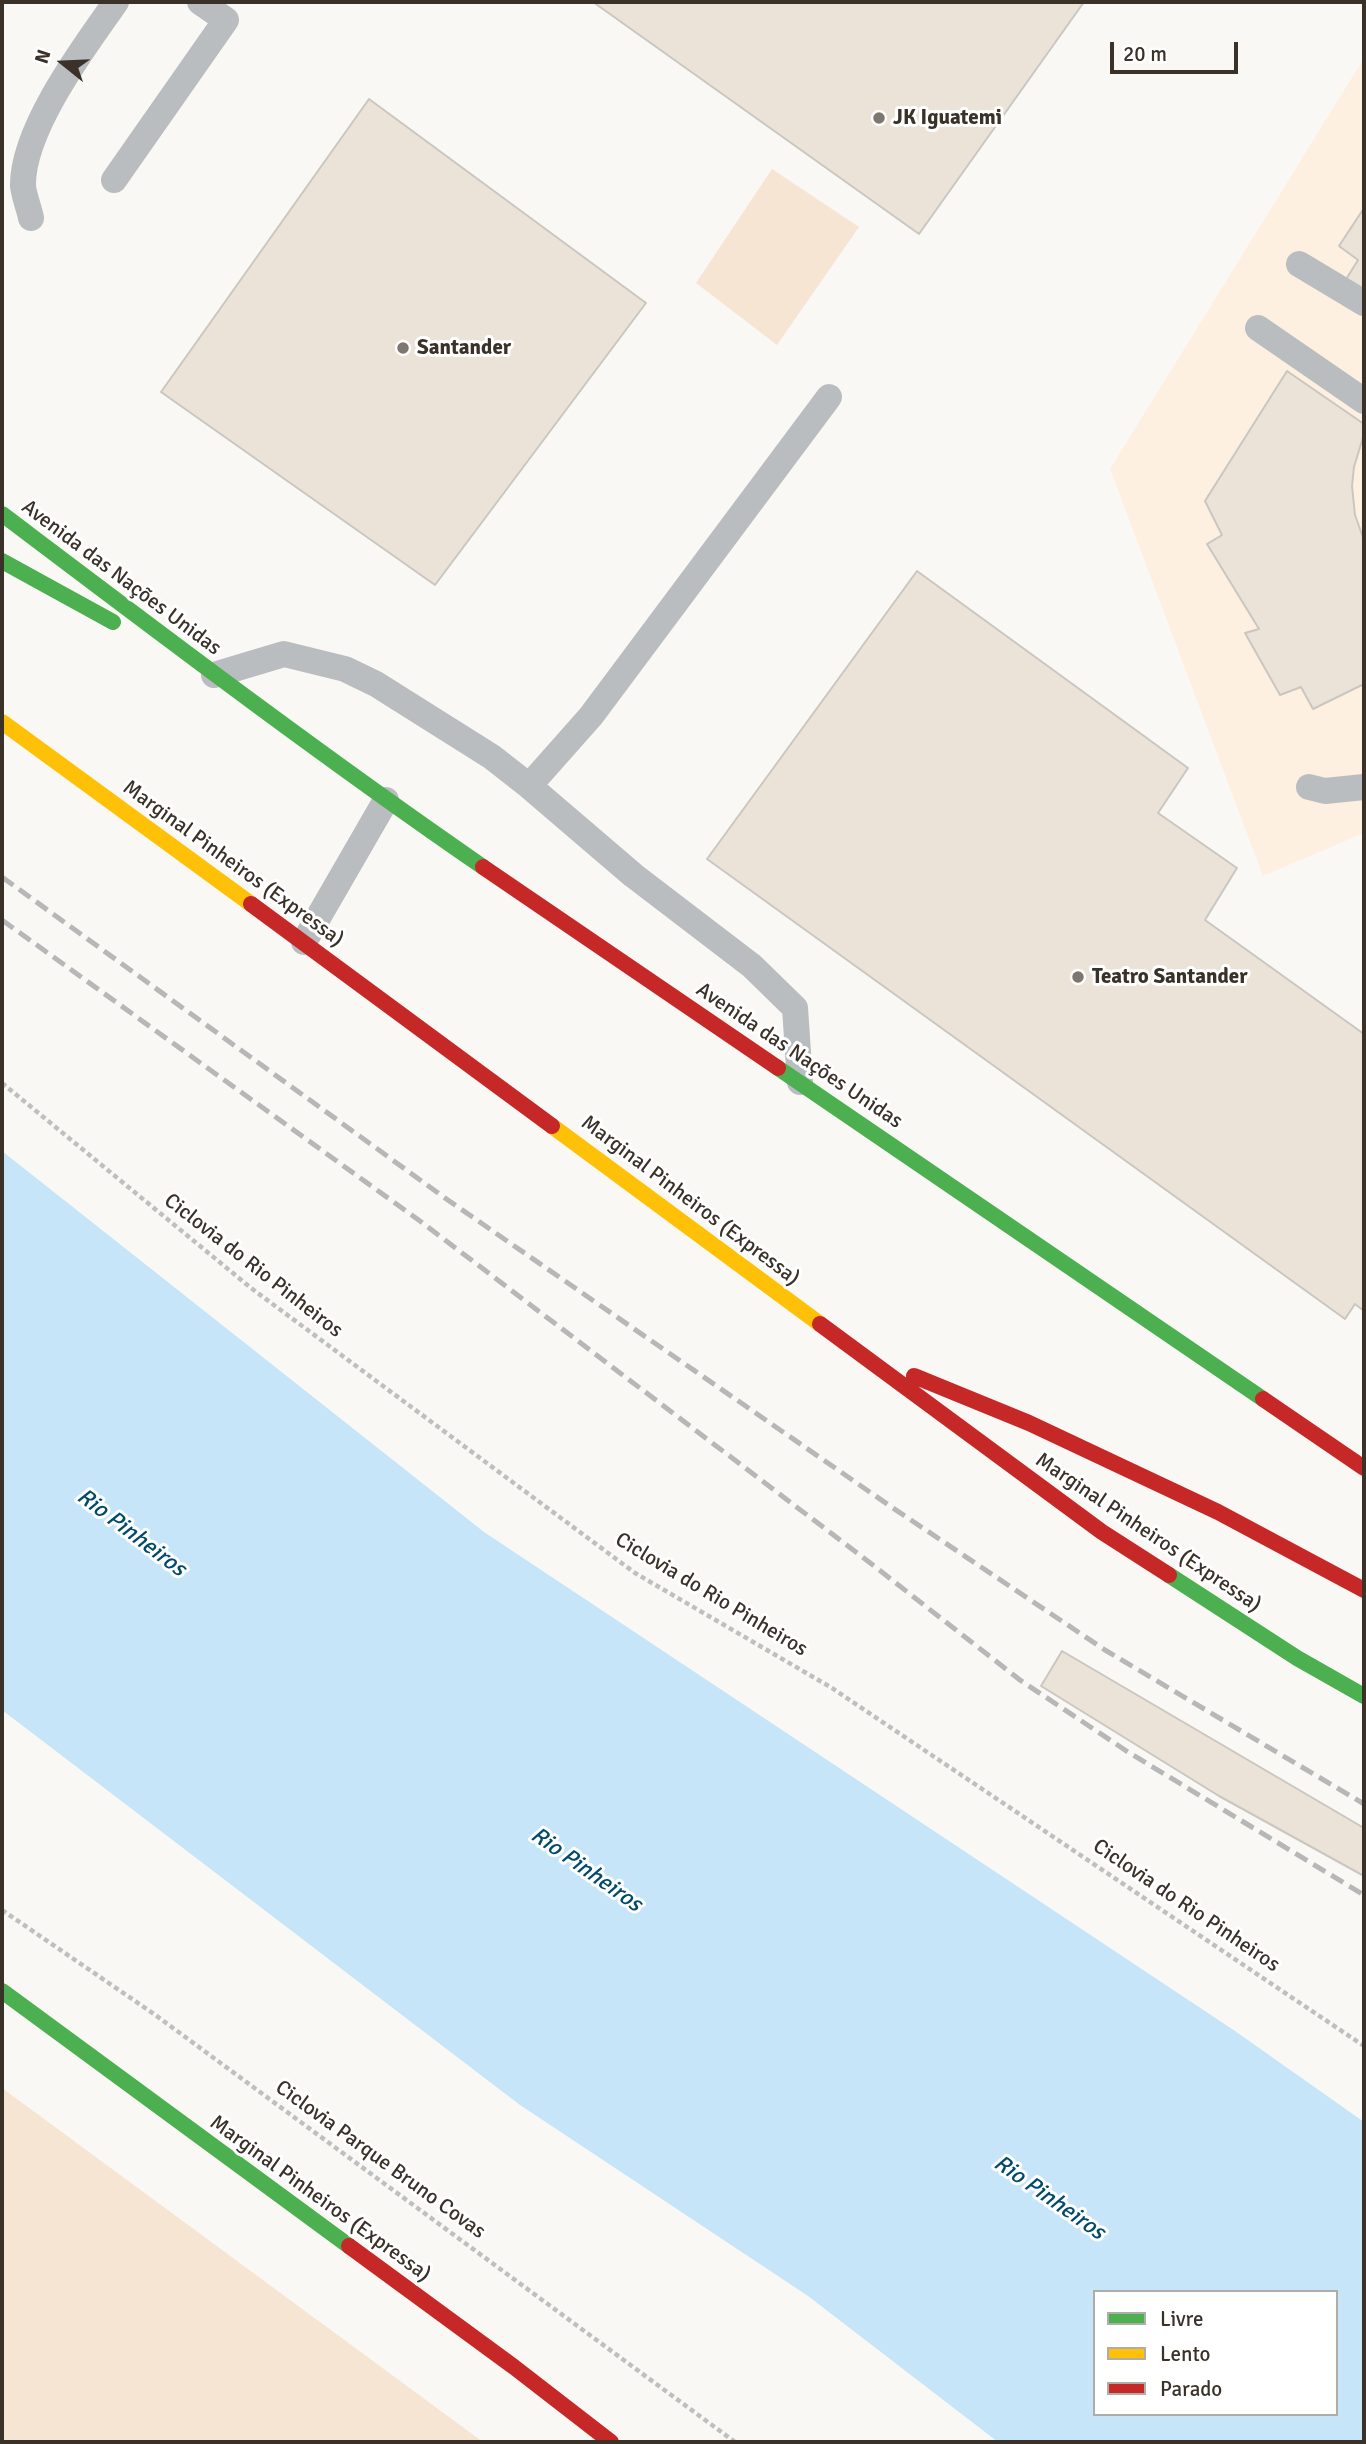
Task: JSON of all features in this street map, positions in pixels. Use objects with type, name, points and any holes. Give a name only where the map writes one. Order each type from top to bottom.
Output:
[{"type":"highway","name":"Avenida das Nações Unidas","points":[[2,514],[214,675],[386,800],[1364,1468]]},
{"type":"highway","name":"Avenida das Nações Unidas","points":[[2,561],[214,675]]},
{"type":"highway","name":"Marginal Pinheiros (Expressa)","points":[[6,716],[106,798],[1102,1532],[1297,1658],[1364,1696]]},
{"type":"highway","points":[[861,1354],[1029,1423],[1219,1512],[1364,1590]]},
{"type":"highway","name":"Marginal Pinheiros (Expressa)","points":[[2,1991],[503,2359],[611,2442]]},
{"type":"lane","points":[[31,218],[23,186],[30,147],[41,121],[77,57],[116,2]]},
{"type":"lane","points":[[114,180],[226,20],[200,2]]},
{"type":"lane","points":[[1299,264],[1364,303]]},
{"type":"lane","points":[[1258,328],[1364,401]]},
{"type":"lane","points":[[530,786],[591,716],[830,397]]},
{"type":"lane","points":[[214,675],[284,654],[345,669],[376,684],[492,757],[530,786],[632,875],[752,966],[795,1008],[800,1082]]},
{"type":"lane","points":[[1309,787],[1325,791],[1364,787]]},
{"type":"lane","points":[[304,942],[386,800]]},
{"type":"path","name":"Ciclovia do Rio Pinheiros","points":[[2,1083],[251,1288],[635,1573],[832,1688],[1364,2046]]},
{"type":"path","name":"Ciclovia Parque Bruno Covas","points":[[2,1910],[154,2014],[735,2442]]},
{"type":"shaded area","points":[[1364,58],[1364,208],[1339,246],[1358,260],[1364,293],[1364,424],[1287,371],[1205,501],[1222,535],[1207,545],[1259,629],[1245,633],[1280,695],[1301,687],[1313,708],[1364,684],[1364,833],[1263,876],[1110,469]]},
{"type":"shaded area","points":[[772,169],[859,227],[777,345],[696,283]]},
{"type":"shaded area","points":[[1364,434],[1364,540],[1355,515],[1352,486],[1354,467]]},
{"type":"shaded area","points":[[2,2088],[483,2442],[2,2442]]},
{"type":"water","name":"Rio Pinheiros","points":[[2,1151],[484,1532],[1235,2031],[1364,2122],[1364,2442],[998,2442],[808,2296],[520,2105],[2,1710]]},
{"type":"building","name":"JK Iguatemi","points":[[593,2],[1084,2],[919,234]]},
{"type":"building","name":"Santander","points":[[369,99],[646,303],[435,585],[161,392]]},
{"type":"building","points":[[1364,208],[1364,293],[1345,281],[1358,260],[1339,246]]},
{"type":"building","points":[[1287,371],[1364,424],[1352,486],[1355,515],[1364,540],[1364,684],[1313,709],[1301,687],[1280,695],[1245,633],[1259,629],[1207,544],[1222,535],[1205,501]]},
{"type":"building","name":"Teatro Santander","points":[[917,571],[1188,768],[1158,813],[1237,868],[1205,920],[1364,1034],[1364,1311],[1355,1304],[1345,1319],[707,859]]},
{"type":"building","points":[[1062,1651],[1364,1828],[1364,1876],[1219,1796],[1041,1686]]},
{"type":"railway","points":[[2,877],[445,1198],[890,1506],[1105,1650],[1364,1804]]},
{"type":"railway","points":[[2,920],[420,1221],[1020,1680],[1128,1752],[1364,1895]]},
{"type":"traffic: fast","points":[[2,514],[181,649],[483,867]]},
{"type":"traffic: fast","points":[[2,561],[113,622]]},
{"type":"traffic: fast","points":[[778,1068],[1263,1399]]},
{"type":"traffic: fast","points":[[1169,1575],[1297,1658],[1364,1696]]},
{"type":"traffic: fast","points":[[2,1991],[349,2246]]},
{"type":"traffic: slow","points":[[2,722],[251,904]]},
{"type":"traffic: slow","points":[[552,1126],[820,1324]]},
{"type":"traffic: jam","points":[[483,867],[778,1068]]},
{"type":"traffic: jam","points":[[251,904],[552,1126]]},
{"type":"traffic: jam","points":[[820,1324],[1102,1532],[1169,1575]]},
{"type":"traffic: jam","points":[[914,1376],[1029,1423],[1218,1512],[1364,1590]]},
{"type":"traffic: jam","points":[[1263,1399],[1364,1468]]},
{"type":"traffic: jam","points":[[349,2246],[611,2442]]},
{"type":"place","name":"JK Iguatemi","points":[[879,118]]},
{"type":"place","name":"Santander","points":[[403,348]]},
{"type":"place","name":"Teatro Santander","points":[[1078,977]]}]
